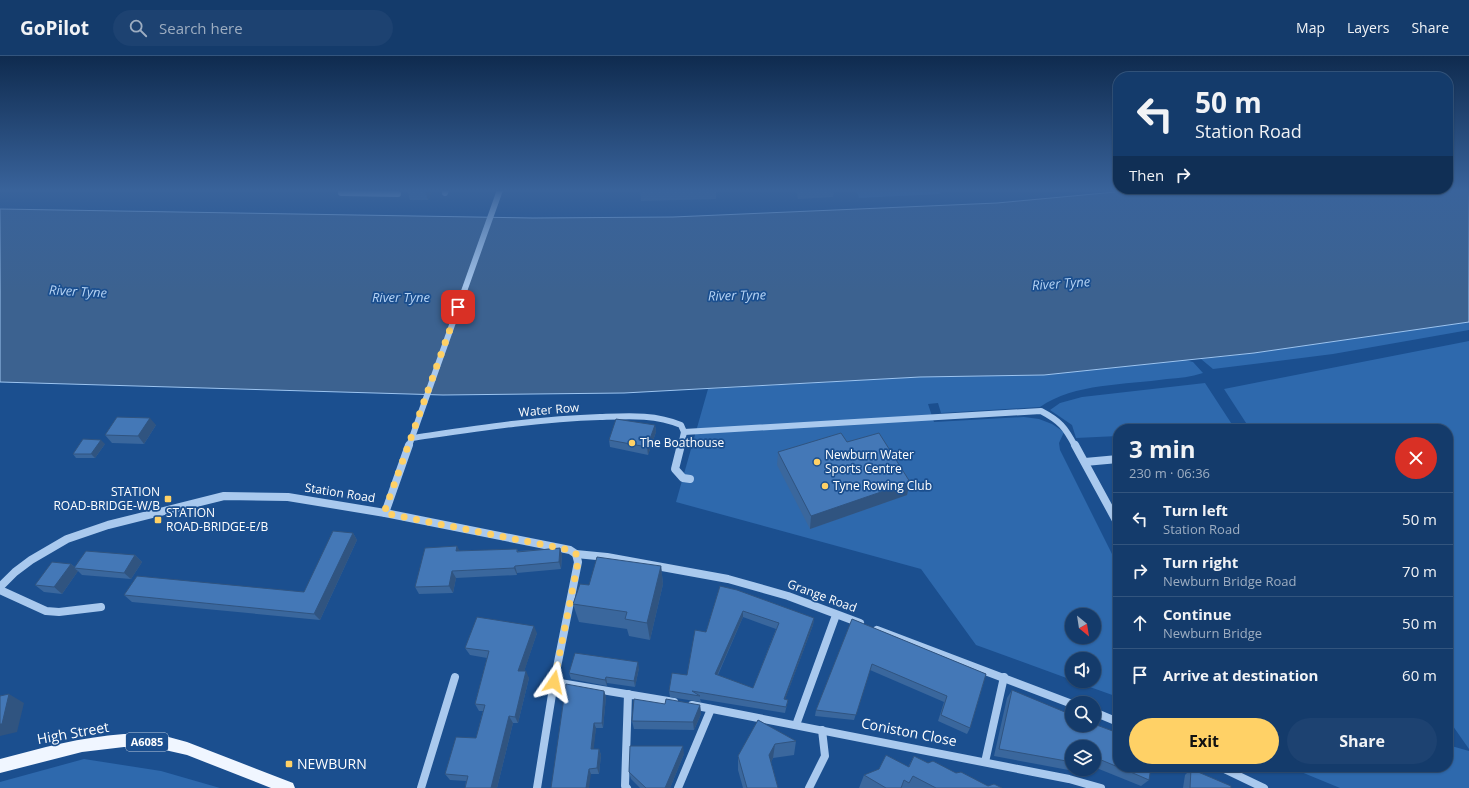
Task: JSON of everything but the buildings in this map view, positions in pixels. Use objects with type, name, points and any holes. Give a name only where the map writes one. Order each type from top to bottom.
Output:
[{"type":"main road","name":"High Street","points":[[0,766],[51,751],[94,744],[122,741],[165,743],[193,750],[288,788]]},
{"type":"street","points":[[384,513],[488,224]]},
{"type":"street","points":[[690,480],[683,478],[675,469],[684,432],[954,414],[1041,411],[1055,418],[1065,427],[1113,515]]},
{"type":"street","name":"Water Row","points":[[412,438],[529,422],[594,417],[644,416],[673,421],[681,425],[684,432]]},
{"type":"street","points":[[1085,462],[1113,459]]},
{"type":"street","name":"Station Road","points":[[0,589],[15,572],[31,560],[67,539],[108,525],[224,496],[288,497],[384,513],[570,550],[576,554]]},
{"type":"street","points":[[537,788],[554,682],[578,562],[576,554]]},
{"type":"street","name":"Grange Road","points":[[576,554],[607,557],[728,579],[788,596],[1065,701]]},
{"type":"street","points":[[0,589],[46,611],[59,612],[101,607]]},
{"type":"street","points":[[796,725],[836,615]]},
{"type":"street","points":[[421,788],[455,677]]},
{"type":"street","points":[[985,762],[1004,677]]},
{"type":"street","name":"Coniston Close","points":[[554,682],[628,694],[822,730],[1069,779],[1101,788]]},
{"type":"street","points":[[627,788],[625,786],[628,694]]},
{"type":"street","points":[[678,788],[711,709]]},
{"type":"street","points":[[1101,715],[1113,720]]},
{"type":"street","points":[[809,788],[825,756],[822,730]]},
{"type":"street","points":[[1230,772],[1261,787]]},
{"type":"shaded area","points":[[1469,322],[1469,330],[1333,354],[1213,369],[1201,359],[1254,353]]},
{"type":"shaded area","points":[[1469,341],[1469,749],[1453,726],[1453,424],[1247,424],[1224,389]]},
{"type":"shaded area","points":[[1185,360],[1193,362],[1203,373],[1185,377],[1084,389],[1068,393],[1040,407],[941,413],[938,403],[928,404],[934,422],[1024,417],[1039,419],[1052,424],[1064,432],[1059,443],[1060,450],[1113,556],[1113,695],[1093,688],[1101,688],[1101,652],[1065,652],[1065,677],[976,645],[921,569],[676,502],[708,389],[920,377],[1044,375]]},
{"type":"shaded area","points":[[1205,383],[1232,424],[1113,424],[1113,436],[1076,438],[1072,425],[1050,410],[1060,403],[1082,397]]},
{"type":"shaded area","points":[[1453,746],[1469,751],[1469,788],[1340,788],[1301,772],[1453,772]]},
{"type":"shaded area","points":[[84,759],[161,771],[220,788],[0,788],[0,782]]},
{"type":"water","name":"River Tyne","points":[[0,224],[1469,224],[1469,322],[1254,353],[1044,375],[920,377],[624,393],[443,395],[0,382]]},
{"type":"place","name":"The Boathouse","points":[[632,443]]},
{"type":"place","name":"Newburn Water Sports Centre","points":[[817,462]]},
{"type":"place","name":"Tyne Rowing Club","points":[[825,486]]},
{"type":"place","name":"STATION ROAD-BRIDGE-W/B","points":[[168,499]]},
{"type":"place","name":"STATION ROAD-BRIDGE-E/B","points":[[158,520]]},
{"type":"place","name":"NEWBURN","points":[[289,764]]},
{"type":"route","points":[[458,307],[384,513],[570,550],[576,554],[578,562],[554,682]]}]
